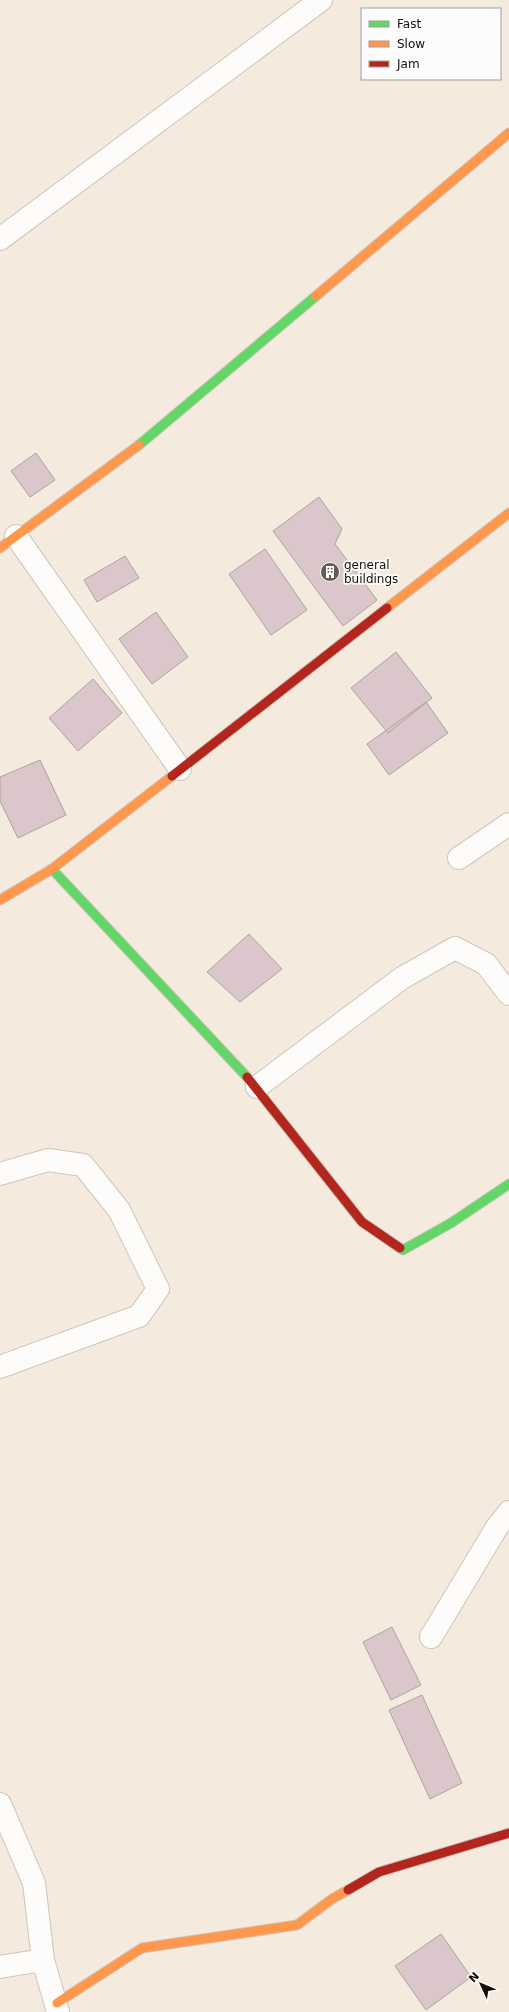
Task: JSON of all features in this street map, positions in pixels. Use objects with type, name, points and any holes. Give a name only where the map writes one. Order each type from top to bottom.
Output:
[{"type":"street","points":[[0,239],[321,0]]},
{"type":"street","points":[[180,769],[8,542],[142,442],[509,133]]},
{"type":"street","points":[[0,900],[52,869],[509,513]]},
{"type":"street","points":[[459,858],[509,824]]},
{"type":"street","points":[[52,869],[257,1087],[362,1222],[403,1250],[451,1223],[509,1184]]},
{"type":"street","points":[[257,1087],[402,978],[455,948],[486,964],[509,994]]},
{"type":"street","points":[[0,1174],[48,1160],[83,1165],[119,1210],[158,1289],[139,1316],[0,1367]]},
{"type":"street","points":[[431,1637],[497,1527],[509,1512]]},
{"type":"street","points":[[0,1804],[34,1882],[43,1960],[57,2008],[142,1948],[297,1925],[332,1899],[379,1872],[509,1833]]},
{"type":"street","points":[[0,1967],[43,1960]]},
{"type":"building","points":[[36,453],[55,480],[30,497],[11,471]]},
{"type":"building","name":"general buildings","points":[[319,497],[342,529],[335,544],[377,600],[343,626],[273,531]]},
{"type":"building","points":[[265,549],[307,610],[271,635],[229,574]]},
{"type":"building","points":[[125,556],[139,578],[97,602],[84,580]]},
{"type":"building","points":[[156,612],[188,657],[152,684],[119,639]]},
{"type":"building","points":[[396,652],[432,698],[388,733],[351,688]]},
{"type":"building","points":[[93,679],[122,713],[78,751],[49,718]]},
{"type":"building","points":[[426,702],[448,733],[389,775],[367,744]]},
{"type":"building","points":[[40,760],[66,815],[18,838],[0,801],[0,777]]},
{"type":"building","points":[[249,934],[282,969],[240,1002],[207,972]]},
{"type":"building","points":[[392,1627],[421,1685],[391,1700],[363,1642]]},
{"type":"building","points":[[422,1695],[462,1783],[430,1799],[389,1710]]},
{"type":"building","points":[[441,1934],[471,1977],[426,2010],[395,1966]]},
{"type":"traffic: fast","points":[[139,445],[316,296]]},
{"type":"traffic: fast","points":[[52,869],[247,1077]]},
{"type":"traffic: fast","points":[[400,1248],[403,1250],[451,1223],[509,1184]]},
{"type":"traffic: slow","points":[[316,296],[509,133]]},
{"type":"traffic: slow","points":[[0,548],[139,445]]},
{"type":"traffic: slow","points":[[387,608],[509,513]]},
{"type":"traffic: slow","points":[[0,900],[52,869],[172,776]]},
{"type":"traffic: slow","points":[[57,2003],[142,1948],[297,1925],[332,1899],[348,1890]]},
{"type":"traffic: jam","points":[[172,776],[387,608]]},
{"type":"traffic: jam","points":[[247,1077],[362,1222],[400,1248]]},
{"type":"traffic: jam","points":[[348,1890],[379,1872],[509,1833]]},
{"type":"place","name":"general buildings","points":[[330,572]]}]
